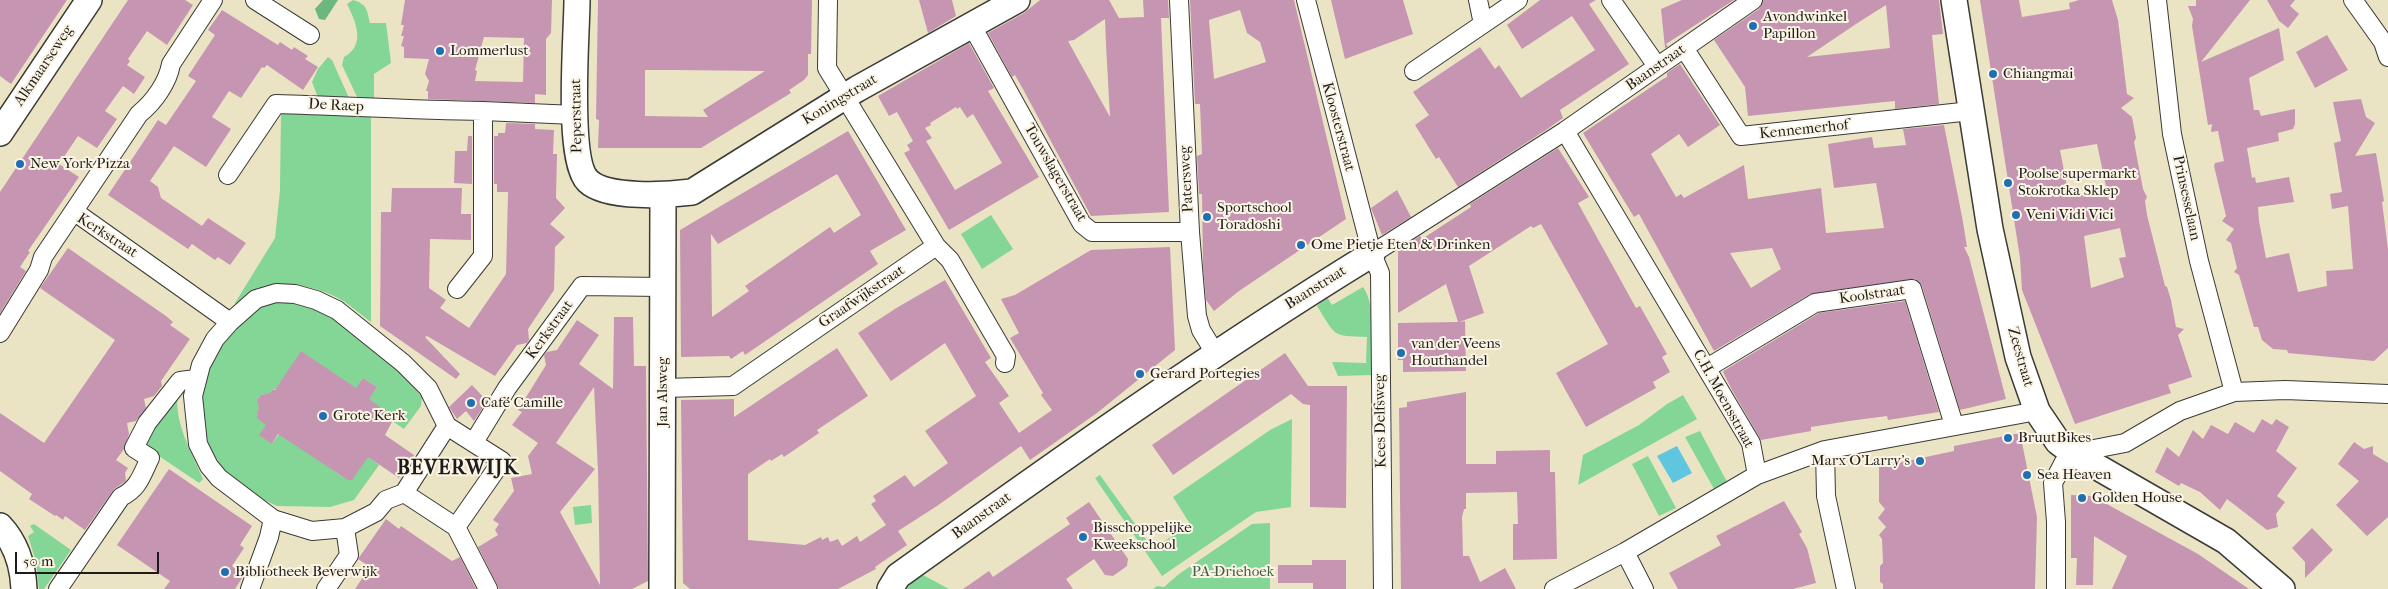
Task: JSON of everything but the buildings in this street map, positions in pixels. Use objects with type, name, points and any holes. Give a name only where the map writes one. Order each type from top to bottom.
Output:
[{"type":"street","name":"Alkmaarseweg","points":[[0,133],[89,0]]},
{"type":"street","points":[[74,212],[140,114],[148,107],[169,76],[171,64],[213,0]]},
{"type":"street","points":[[255,0],[310,35]]},
{"type":"street","name":"Peperstraat","points":[[577,0],[575,140],[580,170],[587,180],[596,187],[663,196]]},
{"type":"street","points":[[828,0],[827,68],[936,246],[950,260],[1006,356],[1005,363]]},
{"type":"street","name":"Koningstraat","points":[[663,196],[692,192],[844,97],[1017,0]]},
{"type":"street","name":"Patersweg","points":[[1179,0],[1190,232],[1197,316],[1201,330],[1215,353]]},
{"type":"street","name":"Kloosterstraat","points":[[1306,0],[1372,254]]},
{"type":"street","points":[[1478,0],[1483,24]]},
{"type":"street","points":[[1414,71],[1518,0]]},
{"type":"street","points":[[1611,0],[1657,66]]},
{"type":"street","name":"Baanstraat","points":[[890,589],[898,576],[1215,353],[1565,131],[1753,0]]},
{"type":"street","name":"Zeestraat","points":[[1954,0],[2002,289],[2018,357],[2037,411],[2058,442],[2073,453],[2226,541],[2282,589]]},
{"type":"street","name":"Prinsesselaan","points":[[2157,0],[2172,134],[2200,261],[2234,392]]},
{"type":"street","points":[[2353,0],[2383,42],[2388,57]]},
{"type":"street","name":"Touwslagerstraat","points":[[972,26],[1082,224],[1092,232],[1190,232]]},
{"type":"street","name":"Kennemerhof","points":[[1684,48],[1741,136],[1971,111]]},
{"type":"street","name":"De Raep","points":[[228,175],[276,104],[359,106],[394,110],[483,111]]},
{"type":"street","points":[[457,289],[483,256],[483,111],[575,115]]},
{"type":"street","name":"C.H. Moensstraat","points":[[1565,131],[1751,443],[1757,475]]},
{"type":"street","name":"Jan Alsweg","points":[[662,589],[663,196]]},
{"type":"street","name":"Kerkstraat","points":[[0,332],[39,270],[43,258],[74,212],[230,322]]},
{"type":"street","name":"Graafwijkstraat","points":[[664,388],[733,386],[936,246]]},
{"type":"street","name":"Kees Delfsweg","points":[[1372,254],[1380,273],[1383,589]]},
{"type":"street","name":"Kerkstraat","points":[[474,442],[507,388],[582,286],[664,287]]},
{"type":"street","name":"Koolstraat","points":[[1707,368],[1815,303],[1912,289],[1954,425]]},
{"type":"street","points":[[447,426],[404,493],[386,500],[376,512],[345,528],[312,531],[274,519],[219,478],[209,466],[198,444],[193,396],[196,379],[208,350],[230,322],[256,299],[276,293],[295,294],[316,300],[337,310],[403,363],[428,388],[447,426],[502,461],[456,527]]},
{"type":"street","points":[[58,589],[121,497],[133,491],[150,458],[134,448],[147,422],[180,380],[196,379]]},
{"type":"street","points":[[2056,589],[2056,522],[2053,483],[2064,462],[2073,453],[2126,443],[2180,411],[2234,392],[2285,390],[2388,394]]},
{"type":"street","points":[[1554,589],[1625,552],[1757,475],[1825,450],[2037,411]]},
{"type":"street","points":[[1825,450],[1826,496],[1846,589]]},
{"type":"street","points":[[404,493],[456,527],[488,589]]},
{"type":"street","points":[[250,589],[270,537],[274,519]]},
{"type":"street","points":[[0,526],[9,536],[19,558],[24,589]]},
{"type":"street","points":[[326,589],[349,555],[345,528]]},
{"type":"street","points":[[1625,552],[1644,589]]},
{"type":"green space","points":[[323,0],[338,0],[325,20],[319,19],[315,9]]},
{"type":"green space","points":[[353,0],[361,3],[366,8],[370,23],[386,23],[391,63],[374,74],[374,97],[379,101],[358,99],[342,65],[344,57],[351,52],[357,40],[356,26],[347,4]]},
{"type":"green space","points":[[328,57],[332,60],[349,98],[319,100],[312,82],[318,69]]},
{"type":"green space","points":[[281,111],[371,115],[371,322],[336,297],[297,285],[283,284],[257,289],[236,305],[235,303],[275,238],[280,190]]},
{"type":"green space","points":[[991,215],[1013,249],[982,269],[961,234]]},
{"type":"green space","points":[[1363,287],[1367,295],[1372,317],[1372,375],[1338,376],[1332,362],[1366,363],[1367,337],[1340,335],[1332,329],[1317,306],[1327,297],[1332,305]]},
{"type":"green space","points":[[274,301],[304,305],[337,320],[384,356],[422,397],[421,406],[404,429],[392,421],[391,415],[389,417],[382,408],[367,401],[377,387],[363,378],[356,390],[273,389],[271,391],[273,393],[261,395],[257,400],[263,408],[256,414],[268,422],[272,444],[281,431],[336,469],[335,472],[348,477],[348,480],[366,455],[379,465],[354,500],[330,507],[277,506],[262,499],[227,473],[210,450],[202,419],[204,372],[224,339],[254,311]]},
{"type":"green space","points":[[178,392],[178,414],[184,437],[203,479],[199,483],[144,446],[152,427]]},
{"type":"green space","points":[[1683,395],[1697,419],[1578,485],[1583,455],[1639,425],[1667,404]]},
{"type":"green space","points":[[1292,419],[1291,507],[1256,512],[1162,576],[1095,478],[1100,475],[1153,549],[1190,524],[1173,497],[1270,430]]},
{"type":"green space","points":[[1700,431],[1727,482],[1714,489],[1685,437]]},
{"type":"green space","points":[[1648,456],[1676,508],[1659,516],[1632,464]]},
{"type":"green space","points":[[591,505],[592,523],[575,525],[573,507]]},
{"type":"green space","name":"PA-Driehoek","points":[[1270,523],[1270,589],[1153,589],[1157,586],[1164,587],[1179,574],[1252,524]]},
{"type":"green space","points":[[34,524],[71,550],[44,589],[39,589],[36,562],[28,536],[34,532],[30,526]]},
{"type":"green space","points":[[923,575],[949,589],[906,589],[917,577]]},
{"type":"water","points":[[1677,446],[1692,473],[1673,483],[1657,456]]},
{"type":"place","name":"Avondwinkel Papillon","points":[[1753,26]]},
{"type":"place","name":"Lommerlust","points":[[440,51]]},
{"type":"place","name":"Chiangmai","points":[[1993,74]]},
{"type":"place","name":"New York Pizza","points":[[20,164]]},
{"type":"place","name":"Poolse supermarkt Stokrotka Sklep","points":[[2008,183]]},
{"type":"place","name":"Veni Vidi Vici","points":[[2016,215]]},
{"type":"place","name":"Sportschool Toradoshi","points":[[1207,217]]},
{"type":"place","name":"Ome Pietje Eten & Drinken","points":[[1301,245]]},
{"type":"place","name":"van der Veens Houthandel","points":[[1401,353]]},
{"type":"place","name":"Gerard Portegies","points":[[1140,374]]},
{"type":"place","name":"Café Camille","points":[[471,403]]},
{"type":"place","name":"Grote Kerk","points":[[323,416]]},
{"type":"place","name":"BruutBikes","points":[[2008,438]]},
{"type":"place","name":"Marx O'Larry's","points":[[1920,461]]},
{"type":"place","name":"Sea Heaven","points":[[2027,475]]},
{"type":"place","name":"Golden House","points":[[2082,498]]},
{"type":"place","name":"Bisschoppelijke Kweekschool","points":[[1083,537]]},
{"type":"place","name":"Bibliotheek Beverwijk","points":[[225,572]]},
{"type":"district","name":"BEVERWIJK","points":[[458,469]]}]
